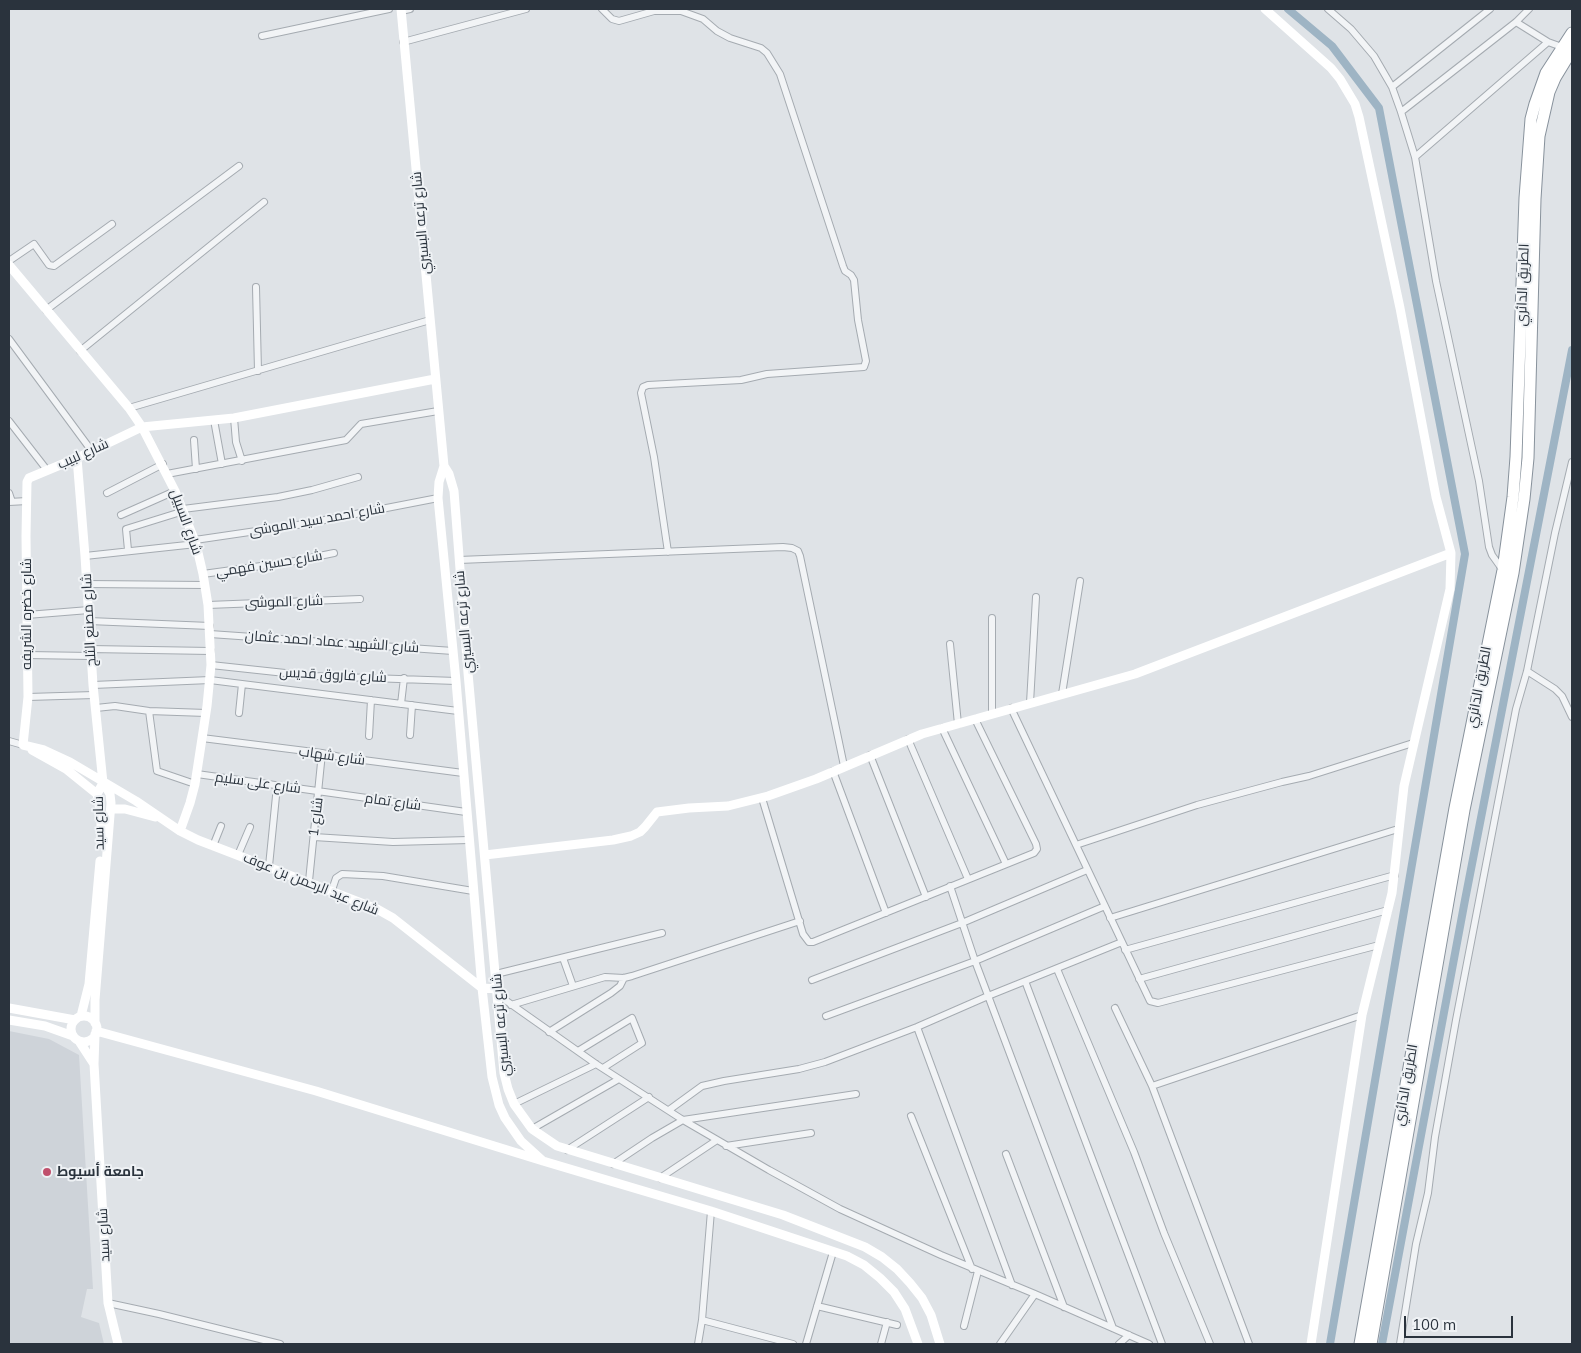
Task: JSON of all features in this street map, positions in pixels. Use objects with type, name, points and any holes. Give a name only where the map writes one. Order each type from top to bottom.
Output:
[{"type":"highway","name":"الطريق الدائري","points":[[1370,1344],[1462,819],[1513,573],[1528,458],[1539,136],[1544,106],[1572,33]]},
{"type":"highway","name":"الطريق الدائري","points":[[1360,1344],[1455,808],[1502,570],[1513,497],[1529,135],[1534,104],[1546,73],[1567,48]]},
{"type":"street","points":[[262,36],[389,9]]},
{"type":"street","points":[[404,42],[526,9]]},
{"type":"street","points":[[602,9],[612,20],[619,21],[654,11],[682,12],[703,18],[723,34],[760,48],[767,53],[780,74],[843,266],[845,271],[851,274],[854,280],[858,320],[866,361],[864,367],[767,374],[741,380],[648,385],[643,388],[641,393],[654,457],[668,552]]},
{"type":"street","points":[[1265,9],[1331,68],[1348,91],[1357,110],[1400,308],[1436,497],[1451,553],[1450,589],[1404,786],[1398,829],[1395,875],[1362,1015],[1311,1344]]},
{"type":"street","points":[[1328,9],[1363,42],[1379,64],[1392,87],[1402,112],[1415,158],[1436,281],[1479,481],[1489,547],[1502,570]]},
{"type":"street","points":[[1392,87],[1490,9]]},
{"type":"street","points":[[1402,112],[1516,22],[1529,9]]},
{"type":"street","name":"شارع ترعه البسيري","points":[[404,10],[404,42],[438,411],[444,466],[454,491],[504,1073],[514,1104],[532,1129],[548,1142],[567,1150],[783,1215],[866,1247],[890,1263],[922,1298],[931,1316],[940,1344]]},
{"type":"street","points":[[1516,22],[1548,42],[1567,48]]},
{"type":"street","points":[[1415,158],[1548,42]]},
{"type":"street","points":[[46,310],[239,166]]},
{"type":"street","points":[[80,351],[264,202]]},
{"type":"street","points":[[9,263],[34,244],[49,265],[54,266],[112,224]]},
{"type":"street","name":"شارع السبيل","points":[[9,263],[129,408],[142,427],[176,491],[196,542],[204,574],[208,605],[211,650],[210,680],[197,774],[180,831]]},
{"type":"street","points":[[256,287],[258,370]]},
{"type":"street","points":[[129,408],[430,320]]},
{"type":"street","points":[[9,339],[91,450]]},
{"type":"street","name":"شارع لبيب","points":[[27,482],[30,477],[77,458],[142,427],[234,418],[435,379]]},
{"type":"street","points":[[168,474],[346,440],[361,424],[438,411]]},
{"type":"street","points":[[234,418],[236,442],[242,461]]},
{"type":"street","points":[[214,420],[222,464]]},
{"type":"street","points":[[9,421],[47,470]]},
{"type":"street","points":[[194,440],[196,469]]},
{"type":"street","name":"شارع مصنع الثلج","points":[[77,458],[87,584],[90,653],[103,783]]},
{"type":"street","points":[[1400,1344],[1416,1244],[1428,1193],[1435,1137],[1456,1020],[1516,709],[1527,671],[1555,533],[1572,462]]},
{"type":"street","points":[[107,493],[162,464]]},
{"type":"street","name":"شارع ترعه البسيري","points":[[444,466],[439,482],[438,498],[456,680],[482,988],[492,1077],[499,1105],[512,1130],[543,1161]]},
{"type":"street","points":[[128,550],[126,529],[184,510],[278,497],[358,477]]},
{"type":"street","name":"شارع خضره الشريفه","points":[[24,745],[28,697],[27,482]]},
{"type":"street","points":[[121,515],[176,491]]},
{"type":"street","points":[[9,493],[10,502],[27,501]]},
{"type":"street","name":"شارع احمد سيد الموشى","points":[[85,556],[196,542],[304,524],[438,498]]},
{"type":"street","points":[[459,560],[783,547],[798,551],[844,766]]},
{"type":"street","points":[[485,855],[613,840],[640,832],[656,812],[728,806],[762,798],[833,771],[908,739],[1135,674],[1451,553]]},
{"type":"street","name":"شارع حسين فهمي","points":[[204,574],[334,554]]},
{"type":"street","points":[[1062,694],[1080,581]]},
{"type":"street","points":[[87,584],[205,585]]},
{"type":"street","points":[[1030,703],[1036,597]]},
{"type":"street","name":"شارع الموشى","points":[[208,605],[360,599]]},
{"type":"street","points":[[27,615],[88,610]]},
{"type":"street","points":[[992,618],[992,714]]},
{"type":"street","name":"شارع الشهيد عماد احمد عثمان","points":[[89,621],[453,651]]},
{"type":"street","points":[[950,644],[958,724]]},
{"type":"street","points":[[27,655],[211,650]]},
{"type":"street","name":"شارع فاروق قديس","points":[[210,665],[313,676],[456,680]]},
{"type":"street","points":[[1527,671],[1555,689],[1562,696],[1572,717]]},
{"type":"street","points":[[401,704],[404,678]]},
{"type":"street","points":[[28,697],[210,680],[458,711]]},
{"type":"street","points":[[240,713],[242,684]]},
{"type":"street","points":[[369,736],[371,700]]},
{"type":"street","points":[[410,736],[412,705]]},
{"type":"street","points":[[96,708],[115,706],[149,711],[206,713]]},
{"type":"street","points":[[1011,708],[1150,1001],[1158,1003],[1379,945]]},
{"type":"street","points":[[149,711],[157,771],[195,784]]},
{"type":"street","points":[[762,798],[805,938],[809,942],[813,942],[1034,853],[1037,849],[975,719]]},
{"type":"street","points":[[942,728],[1006,864]]},
{"type":"street","name":"شارع شهاب","points":[[202,738],[463,773]]},
{"type":"street","points":[[908,739],[968,879]]},
{"type":"street","points":[[9,741],[24,745],[66,769],[97,794]]},
{"type":"street","points":[[1076,845],[1197,805],[1309,776],[1413,743]]},
{"type":"street","name":"شارع عبد الرحمن بن عوف","points":[[24,745],[54,753],[180,831],[213,846],[309,881],[386,913],[482,988]]},
{"type":"street","name":"شارع 1","points":[[309,881],[322,753]]},
{"type":"street","points":[[870,755],[926,897]]},
{"type":"street","points":[[833,771],[886,913]]},
{"type":"street","name":"شارع على سليم","points":[[197,774],[319,792]]},
{"type":"street","name":"شارع سيد","points":[[78,1018],[89,984],[102,836],[97,794],[103,783],[110,794],[111,809],[95,1000],[94,1064],[108,1307],[118,1344]]},
{"type":"street","points":[[269,866],[277,786]]},
{"type":"street","name":"شارع تمام","points":[[319,792],[466,812]]},
{"type":"street","points":[[466,801],[480,801]]},
{"type":"street","name":"شارع عبد الرحمن بن عوف","points":[[111,809],[125,809],[167,822]]},
{"type":"street","points":[[213,846],[220,826]]},
{"type":"street","points":[[238,855],[250,827]]},
{"type":"street","points":[[1110,918],[1398,829]]},
{"type":"street","points":[[314,837],[393,842],[469,840]]},
{"type":"street","points":[[812,980],[962,923],[1087,870]]},
{"type":"street","points":[[332,890],[336,878],[342,874],[383,876],[473,890]]},
{"type":"street","points":[[1125,950],[1395,875]]},
{"type":"street","points":[[950,886],[975,961],[1113,1328]]},
{"type":"street","points":[[826,1016],[975,961],[1104,906]]},
{"type":"street","points":[[1139,979],[1388,910]]},
{"type":"street","points":[[511,1004],[605,977],[624,978],[800,921]]},
{"type":"street","points":[[496,974],[662,933]]},
{"type":"street","points":[[669,1110],[698,1088],[708,1084],[800,1070],[825,1062],[916,1027],[1122,942]]},
{"type":"street","points":[[563,958],[573,986]]},
{"type":"street","points":[[1057,969],[1134,1152],[1164,1233],[1210,1344]]},
{"type":"street","points":[[549,1032],[618,988],[624,978]]},
{"type":"street","points":[[1025,981],[1162,1344]]},
{"type":"street","points":[[482,988],[498,992],[549,1032],[683,1120],[726,1146],[858,1218],[1149,1344]]},
{"type":"street","points":[[9,1008],[89,1018],[95,1029],[316,1090],[711,1212],[846,1256],[864,1265],[894,1292],[904,1309],[918,1344]]},
{"type":"street","points":[[1115,1008],[1152,1086],[1249,1344]]},
{"type":"street","points":[[1152,1086],[1362,1015]]},
{"type":"street","points":[[76,1038],[71,1027],[78,1018]]},
{"type":"street","points":[[578,1051],[632,1018],[642,1043],[603,1068]]},
{"type":"street","points":[[9,1020],[45,1026],[86,1041],[95,1029]]},
{"type":"street","points":[[916,1027],[1012,1285]]},
{"type":"street","name":"شارع سيد","points":[[76,1038],[94,1064]]},
{"type":"street","points":[[514,1104],[596,1064]]},
{"type":"street","points":[[532,1129],[620,1079]]},
{"type":"street","points":[[613,1164],[683,1120],[856,1094]]},
{"type":"street","points":[[567,1150],[649,1097]]},
{"type":"street","points":[[911,1116],[975,1270],[964,1326]]},
{"type":"street","points":[[726,1146],[811,1133]]},
{"type":"street","points":[[660,1178],[717,1140]]},
{"type":"street","points":[[1006,1154],[1064,1307]]},
{"type":"street","points":[[698,1344],[702,1320],[711,1212]]},
{"type":"street","points":[[806,1344],[833,1252]]},
{"type":"street","points":[[1000,1344],[1035,1294]]},
{"type":"street","points":[[817,1306],[897,1325]]},
{"type":"street","points":[[108,1307],[121,1307],[159,1314],[280,1344]]},
{"type":"street","points":[[702,1320],[792,1344]]},
{"type":"street","points":[[881,1344],[887,1322]]},
{"type":"street","points":[[1119,1344],[1129,1335]]},
{"type":"shaded area","name":"جامعة أسيوط","points":[[9,1031],[49,1039],[79,1055],[93,1289],[87,1289],[81,1317],[99,1323],[104,1344],[9,1344]]},
{"type":"waterway","points":[[1288,9],[1332,46],[1379,108],[1465,554],[1330,1344]]},
{"type":"waterway","points":[[1382,1344],[1465,900],[1572,350]]},
{"type":"place","name":"جامعة أسيوط","points":[[47,1172]]}]
